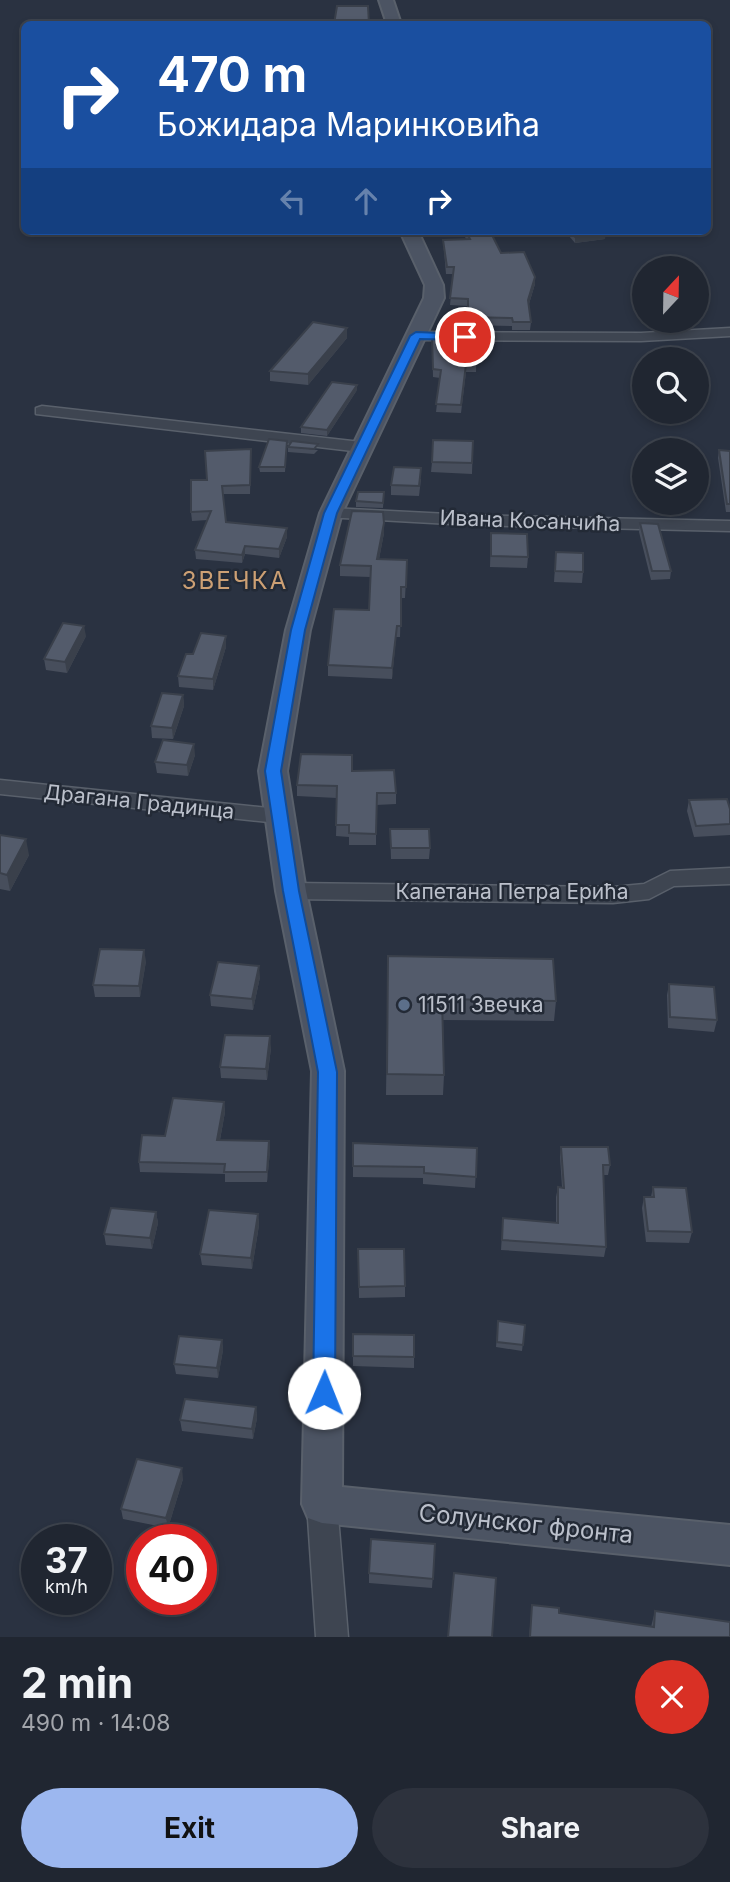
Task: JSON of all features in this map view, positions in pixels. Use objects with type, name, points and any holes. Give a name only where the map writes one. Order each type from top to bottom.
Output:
[{"type":"street","points":[[386,0],[393,21]]},
{"type":"street","points":[[332,1637],[322,1504],[327,1072],[291,891],[273,771],[298,630],[331,513],[361,447],[429,315],[434,285],[411,235]]},
{"type":"street","points":[[416,336],[590,338],[730,332]]},
{"type":"street","points":[[42,411],[361,447]]},
{"type":"street","name":"Ивана Косанчића","points":[[331,513],[468,520],[730,526]]},
{"type":"street","name":"Драгана Градинца","points":[[0,787],[278,816]]},
{"type":"street","name":"Капетана Петра Ерића","points":[[291,891],[613,895],[649,891],[670,879],[730,876]]},
{"type":"street","name":"Солунског фронта","points":[[322,1504],[730,1545]]},
{"type":"building","points":[[337,6],[368,6],[369,21],[334,21]]},
{"type":"building","points":[[468,235],[492,235],[501,253],[524,252],[535,277],[528,300],[531,322],[513,322],[512,318],[468,317],[468,299],[450,298],[454,267],[447,267],[443,240],[470,239]]},
{"type":"building","points":[[313,322],[347,328],[308,374],[270,371]]},
{"type":"building","points":[[432,336],[477,336],[477,364],[466,364],[461,405],[436,404],[441,370],[433,369]]},
{"type":"building","points":[[332,382],[357,385],[327,430],[301,427]]},
{"type":"building","points":[[269,439],[287,441],[285,467],[259,467]]},
{"type":"building","points":[[433,440],[473,441],[472,463],[432,462]]},
{"type":"building","points":[[292,441],[318,444],[314,449],[288,447]]},
{"type":"building","points":[[251,449],[250,485],[222,486],[226,522],[287,528],[279,549],[245,546],[242,555],[195,550],[211,511],[191,512],[191,480],[207,480],[205,451]]},
{"type":"building","points":[[719,450],[730,451],[730,504],[727,504]]},
{"type":"building","points":[[394,467],[421,468],[419,486],[391,485]]},
{"type":"building","points":[[358,492],[384,492],[383,503],[356,501]]},
{"type":"building","points":[[352,511],[383,512],[384,523],[377,559],[407,560],[406,587],[401,587],[401,626],[397,626],[392,668],[328,665],[334,609],[369,610],[371,566],[340,565]]},
{"type":"building","points":[[640,523],[658,524],[671,571],[652,571]]},
{"type":"building","points":[[491,533],[527,534],[528,557],[491,556]]},
{"type":"building","points":[[556,552],[583,553],[583,572],[555,571]]},
{"type":"building","points":[[63,623],[84,626],[65,662],[44,659]]},
{"type":"building","points":[[201,633],[226,636],[213,679],[178,676],[186,654],[193,654]]},
{"type":"building","points":[[162,693],[183,695],[172,728],[151,726]]},
{"type":"building","points":[[163,740],[194,744],[187,765],[155,762]]},
{"type":"building","points":[[301,754],[352,755],[352,771],[394,770],[396,793],[377,793],[376,834],[349,833],[349,825],[336,825],[337,786],[297,785]]},
{"type":"building","points":[[727,799],[730,824],[696,826],[689,800]]},
{"type":"building","points":[[390,829],[429,829],[430,848],[391,848]]},
{"type":"building","points":[[0,835],[26,839],[7,875],[0,873]]},
{"type":"building","points":[[100,949],[144,950],[139,986],[93,985]]},
{"type":"building","points":[[388,956],[553,959],[556,1001],[442,999],[444,1075],[387,1074]]},
{"type":"building","points":[[218,962],[259,966],[252,999],[210,995]]},
{"type":"building","points":[[669,984],[714,987],[717,1020],[670,1017]]},
{"type":"building","points":[[225,1035],[270,1036],[266,1069],[220,1067]]},
{"type":"building","points":[[173,1098],[224,1102],[217,1140],[269,1141],[267,1172],[224,1172],[225,1164],[139,1162],[142,1135],[165,1136]]},
{"type":"building","points":[[353,1143],[477,1148],[476,1177],[424,1173],[424,1167],[353,1166]]},
{"type":"building","points":[[561,1147],[608,1147],[610,1165],[603,1165],[606,1247],[502,1240],[503,1218],[558,1223],[558,1187],[564,1188]]},
{"type":"building","points":[[653,1187],[686,1188],[692,1232],[648,1231],[644,1197],[654,1197]]},
{"type":"building","points":[[111,1208],[156,1212],[150,1238],[104,1234]]},
{"type":"building","points":[[209,1210],[258,1214],[251,1258],[200,1254]]},
{"type":"building","points":[[358,1249],[404,1249],[405,1286],[359,1287]]},
{"type":"building","points":[[498,1321],[525,1325],[523,1345],[497,1342]]},
{"type":"building","points":[[353,1334],[414,1335],[414,1357],[353,1356]]},
{"type":"building","points":[[179,1336],[222,1340],[217,1368],[174,1364]]},
{"type":"building","points":[[185,1399],[256,1407],[252,1429],[180,1420]]},
{"type":"building","points":[[137,1459],[182,1468],[166,1518],[121,1509]]},
{"type":"building","points":[[371,1539],[435,1544],[433,1579],[369,1573]]},
{"type":"building","points":[[454,1573],[496,1578],[492,1637],[448,1637]]},
{"type":"building","points":[[532,1605],[559,1608],[559,1613],[654,1627],[655,1611],[730,1622],[730,1637],[530,1637]]},
{"type":"place","name":"11511 Звечка","points":[[404,1005]]},
{"type":"district","name":"ЗВЕЧКА","points":[[235,581]]},
{"type":"route","points":[[324,1393],[327,1072],[291,891],[273,771],[298,630],[331,513],[371,424],[416,336],[465,337]]}]
